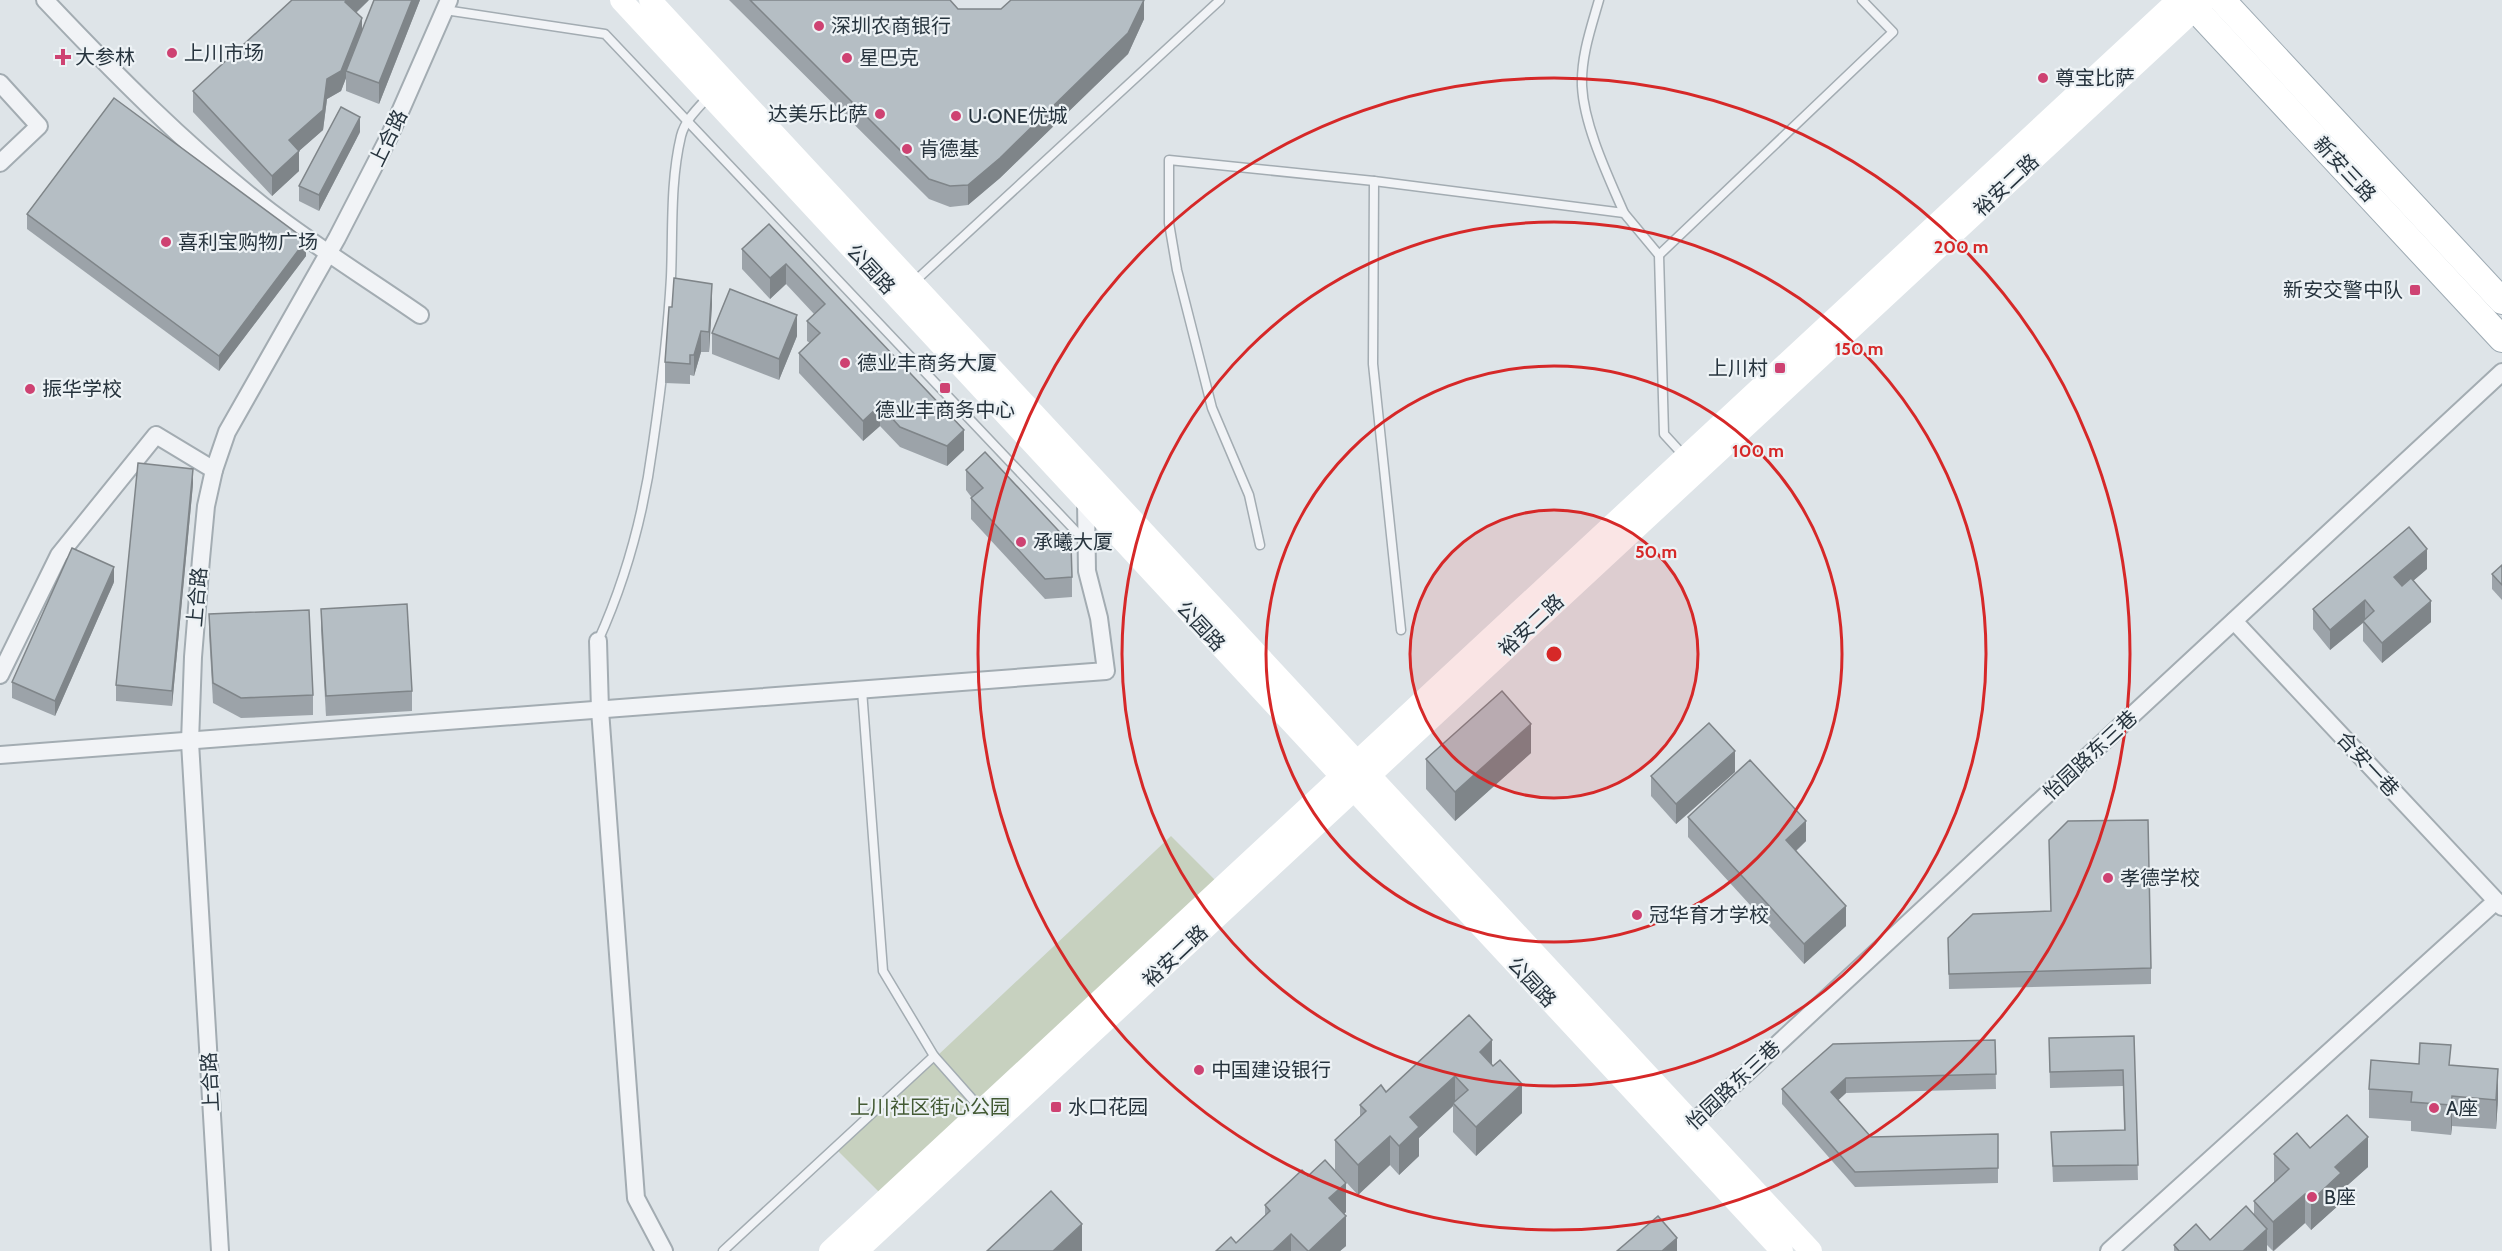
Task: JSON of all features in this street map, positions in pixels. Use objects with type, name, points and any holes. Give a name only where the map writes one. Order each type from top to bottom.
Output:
[{"type":"main road","name":"公园路","points":[[621,0],[1086,501],[1356,776]]},
{"type":"main road","name":"公园路","points":[[650,0],[913,283],[1356,776],[1685,1130],[1811,1251]]},
{"type":"main road","name":"新安三路","points":[[2222,0],[2502,301]]},
{"type":"main road","name":"新安三路","points":[[2192,2],[2502,339]]},
{"type":"main road","name":"裕安二路","points":[[858,1251],[1356,776],[2192,2]]},
{"type":"main road","name":"裕安二路","points":[[830,1251],[982,1110],[1356,776]]},
{"type":"main road","name":"公园路","points":[[1685,1130],[1782,1251]]},
{"type":"street","points":[[45,0],[131,91],[178,136],[264,207],[420,315]]},
{"type":"street","name":"上合路","points":[[220,1251],[190,742],[193,657],[206,506],[214,470],[227,432],[329,252],[389,137],[447,5]]},
{"type":"street","points":[[0,83],[39,126],[0,163]]},
{"type":"street","name":"怡园路东三巷","points":[[1685,1130],[2502,372]]},
{"type":"street","points":[[0,675],[59,555],[156,435],[214,470]]},
{"type":"street","points":[[0,755],[1106,671],[1099,618],[1087,571],[1086,501]]},
{"type":"street","name":"合安一巷","points":[[2234,621],[2499,904]]},
{"type":"street","points":[[598,640],[600,710],[636,1198],[664,1251]]},
{"type":"street","points":[[2109,1251],[2499,904]]},
{"type":"lane","points":[[913,283],[1220,0]]},
{"type":"lane","points":[[1599,0],[1586,46],[1582,85],[1586,107],[1624,213],[1659,255],[1664,434],[1692,464]]},
{"type":"lane","points":[[1659,255],[1893,32],[1862,0]]},
{"type":"lane","points":[[447,5],[605,34],[1085,541]]},
{"type":"lane","points":[[598,640],[623,582],[640,526],[653,444],[669,291],[673,200],[681,136],[687,121],[709,95]]},
{"type":"lane","points":[[1260,544],[1249,495],[1212,408],[1177,270],[1169,223],[1169,160],[1374,181],[1624,213]]},
{"type":"lane","points":[[1374,181],[1372,364],[1401,630]]},
{"type":"lane","points":[[862,690],[883,971],[934,1056],[982,1110]]},
{"type":"lane","points":[[723,1251],[934,1056]]},
{"type":"green space","name":"上川社区街心公园","points":[[1171,836],[1217,882],[883,1196],[837,1150]]},
{"type":"building","points":[[292,0],[347,0],[345,2],[362,18],[341,71],[327,79],[323,110],[289,140],[299,151],[272,176],[193,91]]},
{"type":"building","points":[[374,0],[412,0],[379,83],[346,71]]},
{"type":"building","name":"U·ONE优城","points":[[750,0],[950,0],[958,9],[1001,9],[1011,0],[1144,0],[1128,33],[1000,158],[968,185],[950,186],[929,179]]},
{"type":"building","name":"喜利宝购物广场","points":[[114,98],[306,240],[219,356],[27,214]]},
{"type":"building","points":[[341,107],[360,117],[319,195],[299,186]]},
{"type":"building","name":"德业丰商务大厦","points":[[769,224],[964,430],[947,446],[900,427],[880,405],[863,421],[799,353],[820,333],[807,321],[825,304],[786,264],[770,278],[742,249]]},
{"type":"building","points":[[674,278],[712,284],[709,332],[701,331],[694,355],[690,355],[690,364],[665,362],[669,307],[672,307]]},
{"type":"building","points":[[730,289],[797,315],[779,359],[712,333]]},
{"type":"building","name":"承曦大厦","points":[[985,452],[1071,544],[1072,577],[1045,579],[971,498],[983,488],[966,470]]},
{"type":"building","points":[[138,463],[193,469],[172,691],[116,685]]},
{"type":"building","points":[[2409,527],[2427,549],[2394,577],[2402,586],[2411,578],[2431,601],[2382,643],[2363,621],[2374,611],[2365,600],[2330,630],[2313,609]]},
{"type":"building","points":[[72,548],[114,567],[55,701],[12,682]]},
{"type":"building","points":[[2502,565],[2502,585],[2492,574]]},
{"type":"building","points":[[407,604],[412,691],[326,696],[321,609]]},
{"type":"building","points":[[309,610],[313,695],[241,698],[213,683],[209,614]]},
{"type":"building","points":[[1502,691],[1531,724],[1455,792],[1426,759]]},
{"type":"building","points":[[1709,723],[1735,751],[1676,804],[1651,776]]},
{"type":"building","points":[[1750,760],[1806,821],[1786,840],[1846,906],[1804,944],[1688,817]]},
{"type":"building","points":[[2148,820],[2151,968],[1949,974],[1948,938],[1973,914],[2051,911],[2049,840],[2068,821]]},
{"type":"building","points":[[1469,1015],[1492,1040],[1480,1052],[1493,1066],[1500,1060],[1522,1084],[1476,1127],[1453,1103],[1468,1090],[1455,1076],[1410,1117],[1419,1127],[1399,1146],[1390,1136],[1358,1165],[1335,1140],[1366,1111],[1360,1105],[1381,1085],[1386,1092]]},
{"type":"building","points":[[2134,1036],[2138,1165],[2053,1166],[2051,1132],[2125,1130],[2123,1070],[2050,1072],[2049,1038]]},
{"type":"building","points":[[1995,1040],[1996,1074],[1846,1078],[1831,1092],[1871,1137],[1998,1134],[1998,1168],[1855,1172],[1782,1089],[1833,1044]]},
{"type":"building","points":[[2420,1043],[2451,1045],[2449,1065],[2498,1069],[2496,1100],[2452,1096],[2451,1105],[2411,1102],[2412,1092],[2369,1089],[2371,1060],[2419,1064]]},
{"type":"building","points":[[2347,1115],[2368,1137],[2335,1167],[2341,1173],[2311,1201],[2305,1194],[2273,1222],[2254,1201],[2289,1169],[2274,1154],[2297,1133],[2310,1148]]},
{"type":"building","points":[[1325,1160],[1346,1183],[1329,1198],[1346,1216],[1309,1251],[1291,1234],[1273,1251],[1216,1251],[1231,1237],[1236,1243],[1270,1211],[1265,1205],[1302,1170],[1308,1176]]},
{"type":"building","points":[[1051,1191],[1082,1224],[1053,1251],[987,1251]]},
{"type":"building","points":[[2246,1206],[2267,1229],[2243,1251],[2179,1251],[2174,1245],[2196,1224],[2210,1240]]},
{"type":"building","points":[[1658,1216],[1677,1238],[1662,1251],[1617,1251]]},
{"type":"place","name":"深圳农商银行","points":[[819,26]]},
{"type":"place","name":"上川市场","points":[[172,53]]},
{"type":"place","name":"大参林","points":[[63,57]]},
{"type":"place","name":"星巴克","points":[[847,58]]},
{"type":"place","name":"尊宝比萨","points":[[2043,78]]},
{"type":"place","name":"达美乐比萨","points":[[880,114]]},
{"type":"place","name":"U·ONE优城","points":[[956,116]]},
{"type":"place","name":"肯德基","points":[[907,149]]},
{"type":"place","name":"喜利宝购物广场","points":[[166,242]]},
{"type":"place","name":"新安交警中队","points":[[2415,290]]},
{"type":"place","name":"德业丰商务大厦","points":[[845,363]]},
{"type":"place","name":"上川村","points":[[1780,368]]},
{"type":"place","name":"德业丰商务中心","points":[[945,388]]},
{"type":"place","name":"振华学校","points":[[30,389]]},
{"type":"place","name":"承曦大厦","points":[[1021,542]]},
{"type":"place","name":"孝德学校","points":[[2108,878]]},
{"type":"place","name":"冠华育才学校","points":[[1637,915]]},
{"type":"place","name":"中国建设银行","points":[[1199,1070]]},
{"type":"place","name":"水口花园","points":[[1056,1107]]},
{"type":"place","name":"A座","points":[[2434,1108]]},
{"type":"place","name":"B座","points":[[2312,1197]]}]
